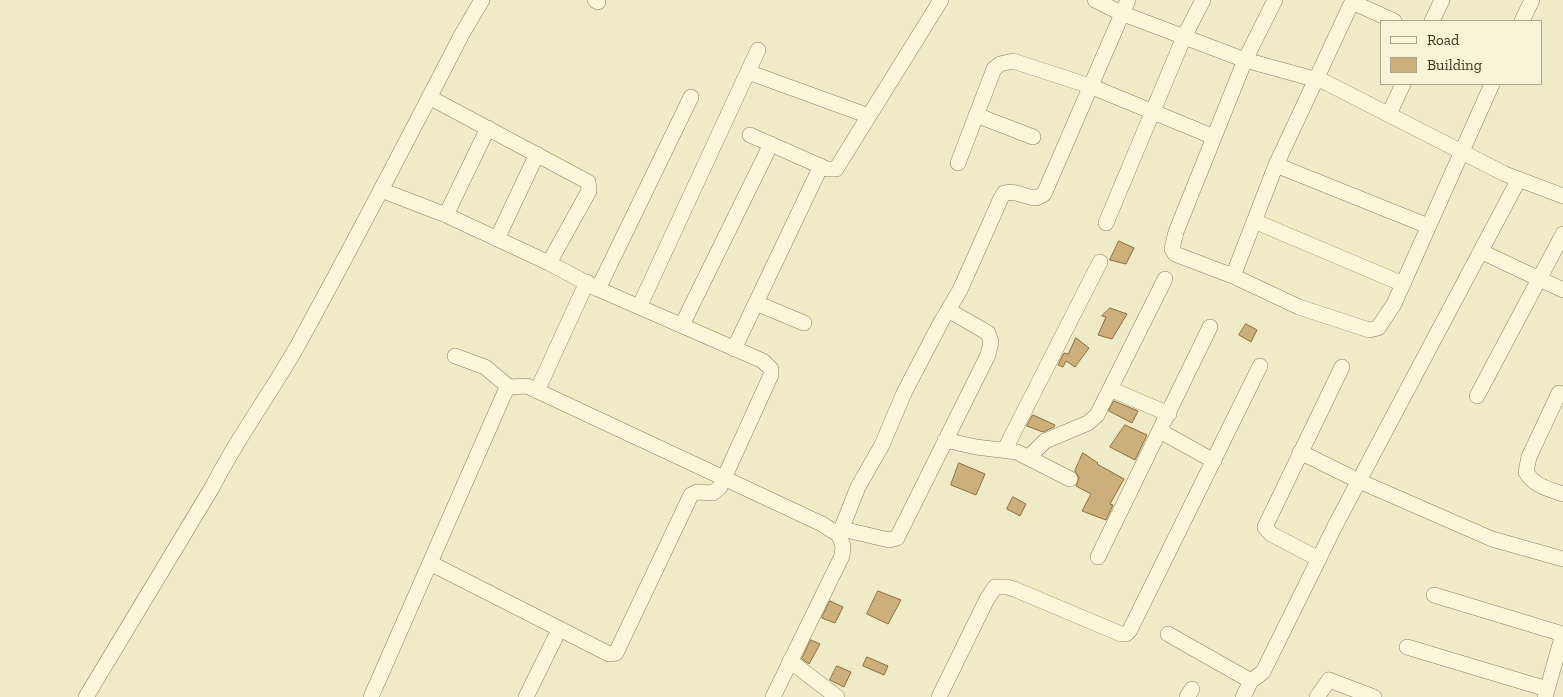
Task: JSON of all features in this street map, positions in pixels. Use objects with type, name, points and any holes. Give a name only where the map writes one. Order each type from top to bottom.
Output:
[{"type":"street","points":[[86,697],[214,486],[229,454],[265,400],[298,344],[482,0]]},
{"type":"street","points":[[750,135],[827,169],[836,168],[941,0]]},
{"type":"street","points":[[1095,0],[1125,7],[1184,37],[1245,60],[1315,79],[1519,179],[1563,196]]},
{"type":"street","points":[[1106,222],[1184,37],[1203,0]]},
{"type":"street","points":[[1275,0],[1245,60],[1176,232],[1172,249],[1175,254],[1233,276],[1299,307],[1368,330],[1378,328],[1385,320],[1403,284],[1492,85]]},
{"type":"street","points":[[1432,20],[1442,0]]},
{"type":"street","points":[[1522,20],[1532,0]]},
{"type":"street","points":[[1233,276],[1276,165],[1353,1],[1392,20]]},
{"type":"street","points":[[773,697],[842,556],[843,546],[840,532],[858,488],[882,445],[904,393],[978,253],[1004,193],[1018,192],[1036,198],[1044,194],[1125,7]]},
{"type":"street","points":[[640,305],[758,50]]},
{"type":"street","points":[[958,163],[994,69],[1000,64],[1013,61],[1090,86],[1214,137]]},
{"type":"street","points":[[748,72],[869,116]]},
{"type":"street","points":[[1389,114],[1403,85]]},
{"type":"street","points":[[429,97],[584,179],[590,186],[590,191],[549,263]]},
{"type":"street","points":[[537,391],[691,97]]},
{"type":"street","points":[[976,115],[1033,137]]},
{"type":"street","points":[[446,215],[488,128]]},
{"type":"street","points":[[682,325],[771,144]]},
{"type":"street","points":[[497,239],[537,154]]},
{"type":"street","points":[[1276,165],[1428,226]]},
{"type":"street","points":[[734,349],[821,166]]},
{"type":"street","points":[[1243,697],[1251,681],[1263,672],[1359,481],[1519,179]]},
{"type":"street","points":[[381,190],[446,215],[549,263],[592,286],[640,305],[768,364],[771,375],[717,492],[713,494],[697,492],[690,495],[616,653],[609,654],[559,630],[430,563]]},
{"type":"street","points":[[1254,221],[1403,284]]},
{"type":"street","points":[[1477,396],[1541,279],[1563,234]]},
{"type":"street","points":[[1482,252],[1563,290]]},
{"type":"street","points":[[1005,449],[1100,262]]},
{"type":"street","points":[[1028,457],[1045,441],[1060,436],[1092,420],[1110,389],[1165,279]]},
{"type":"street","points":[[756,303],[804,323]]},
{"type":"street","points":[[455,356],[485,367],[509,387],[527,386],[840,532],[895,540],[988,355],[991,342],[988,333],[948,310]]},
{"type":"street","points":[[1098,557],[1210,327]]},
{"type":"street","points":[[939,697],[986,599],[995,587],[1014,589],[1121,634],[1126,634],[1130,630],[1260,366]]},
{"type":"street","points":[[1319,559],[1271,534],[1265,527],[1342,367]]},
{"type":"street","points":[[371,697],[488,428],[509,387]]},
{"type":"street","points":[[1110,389],[1169,414]]},
{"type":"street","points":[[1559,393],[1529,457],[1526,472],[1530,480],[1563,494]]},
{"type":"street","points":[[1160,431],[1214,461]]},
{"type":"street","points":[[945,440],[976,447],[1005,449],[1028,457],[1070,478]]},
{"type":"street","points":[[1300,452],[1359,481],[1492,539],[1563,559]]},
{"type":"street","points":[[1407,647],[1546,693],[1563,634],[1434,595]]},
{"type":"street","points":[[526,697],[559,630]]},
{"type":"street","points":[[1168,634],[1251,681]]},
{"type":"street","points":[[790,661],[837,697]]},
{"type":"street","points":[[1316,697],[1327,681],[1331,680],[1374,697]]},
{"type":"building","points":[[1119,241],[1134,248],[1126,264],[1110,260]]},
{"type":"building","points":[[1110,308],[1127,314],[1112,339],[1098,335],[1106,317],[1102,316]]},
{"type":"building","points":[[1246,324],[1257,330],[1251,342],[1239,335]]},
{"type":"building","points":[[1076,338],[1089,348],[1075,367],[1066,361],[1063,367],[1058,365],[1064,353],[1068,354]]},
{"type":"building","points":[[1114,401],[1138,411],[1132,423],[1109,411]]},
{"type":"building","points":[[1033,415],[1055,425],[1054,427],[1043,432],[1027,426]]},
{"type":"building","points":[[1125,425],[1147,435],[1135,460],[1110,447]]},
{"type":"building","points":[[1083,453],[1097,464],[1124,479],[1110,504],[1113,505],[1106,520],[1082,511],[1091,494],[1076,486],[1079,478],[1075,471]]},
{"type":"building","points":[[959,463],[985,474],[976,495],[951,485]]},
{"type":"building","points":[[1013,497],[1026,504],[1020,516],[1007,509]]},
{"type":"building","points":[[878,591],[901,600],[888,624],[867,614]]},
{"type":"building","points":[[830,601],[843,607],[835,623],[822,618]]},
{"type":"building","points":[[811,640],[820,644],[809,664],[802,659]]},
{"type":"building","points":[[867,657],[888,666],[884,675],[863,666]]},
{"type":"building","points":[[837,666],[851,672],[844,687],[830,680]]}]
